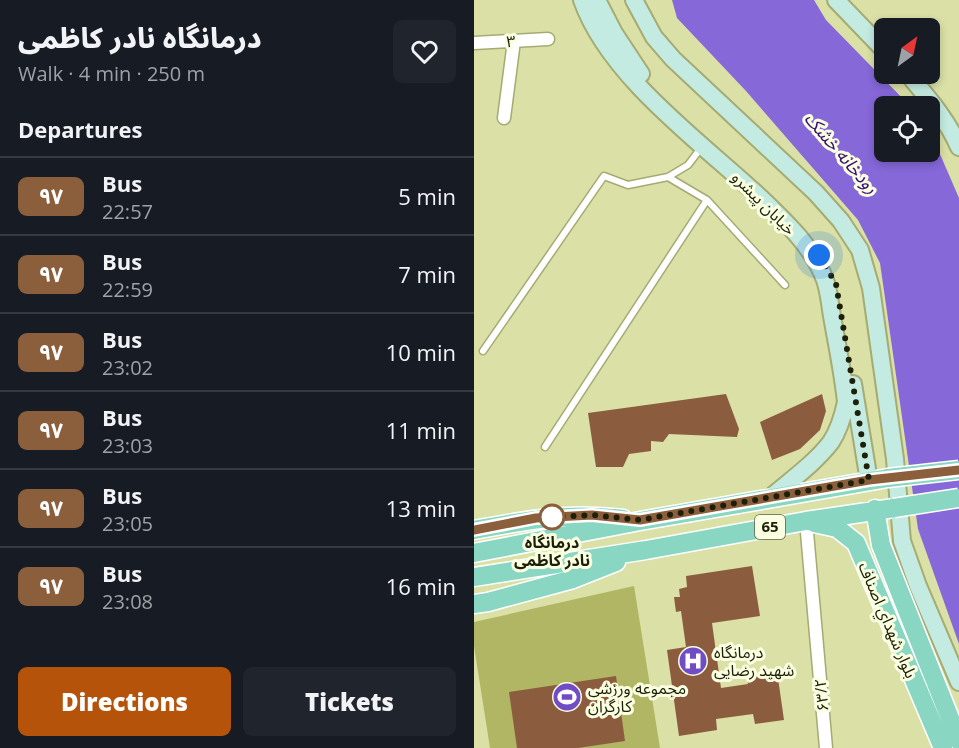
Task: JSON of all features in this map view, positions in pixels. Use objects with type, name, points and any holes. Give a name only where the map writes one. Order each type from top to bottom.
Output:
[{"type":"main road","name":"خیابان پیشرو","points":[[582,0],[588,17],[613,56],[649,96],[777,213],[809,249],[825,281],[846,402],[842,421],[831,442],[805,469],[771,497]]},
{"type":"main road","name":"خیابان پیشرو","points":[[597,0],[636,68],[675,110],[775,202],[811,241],[831,275],[836,284],[869,480]]},
{"type":"main road","points":[[634,0],[654,37],[673,59],[816,193],[841,221],[860,250],[875,311],[895,459],[902,541],[918,586],[959,682]]},
{"type":"main road","points":[[836,0],[874,40]]},
{"type":"main road","points":[[917,84],[952,131],[959,147]]},
{"type":"main road","name":"65","points":[[474,553],[640,520],[869,480],[959,470]]},
{"type":"main road","name":"65","points":[[474,604],[573,579],[646,550],[874,509],[959,498]]},
{"type":"main road","name":"بلوار شهداي اصناف","points":[[874,509],[880,544],[959,741]]},
{"type":"main road","points":[[474,530],[536,518],[592,515],[640,520]]},
{"type":"main road","name":"بلوار شهداي اصناف","points":[[806,521],[837,528],[856,543],[943,748]]},
{"type":"main road","points":[[474,577],[646,550]]},
{"type":"street","name":"۳","points":[[474,44],[548,39]]},
{"type":"street","points":[[504,118],[514,41]]},
{"type":"street","name":"۶۳/۲","points":[[806,521],[826,748]]},
{"type":"lane","points":[[483,351],[604,176],[628,185],[668,177],[688,165],[703,147]]},
{"type":"lane","points":[[668,177],[707,200],[785,285]]},
{"type":"lane","points":[[545,447],[707,200]]},
{"type":"green space","name":"مجموعه ورزشی کارگران","points":[[634,586],[660,748],[490,748],[474,646],[474,622]]},
{"type":"water","name":"رودخانه خشک","points":[[672,0],[814,0],[826,20],[874,69],[874,84],[889,84],[900,96],[874,96],[874,162],[940,162],[940,154],[959,198],[959,644],[918,529],[880,263],[858,220],[746,91],[677,18]]},
{"type":"building","points":[[726,394],[739,429],[737,437],[669,434],[663,442],[651,441],[651,451],[629,454],[623,467],[596,467],[588,413]]},
{"type":"building","points":[[822,394],[826,411],[820,430],[800,449],[772,460],[760,422]]},
{"type":"building","name":"درمانگاه شهید رضایی","points":[[752,566],[760,616],[712,623],[721,688],[748,684],[746,676],[777,671],[784,720],[755,724],[753,714],[716,719],[717,730],[679,736],[667,650],[686,647],[681,611],[676,612],[674,597],[680,597],[679,589],[687,587],[686,576]]},
{"type":"building","points":[[616,676],[625,741],[578,748],[517,748],[509,692]]},
{"type":"bus line","name":"۹۷","points":[[474,530],[536,518],[592,515],[640,520],[869,480],[959,470]]},
{"type":"place","name":"درمانگاه نادر کاظمی","points":[[552,517]]},
{"type":"place","name":"درمانگاه شهید رضایی","points":[[693,661]]},
{"type":"place","name":"مجموعه ورزشی کارگران","points":[[567,697]]},
{"type":"route","points":[[552,517],[592,515],[640,520],[869,480],[836,284],[819,255]]}]
